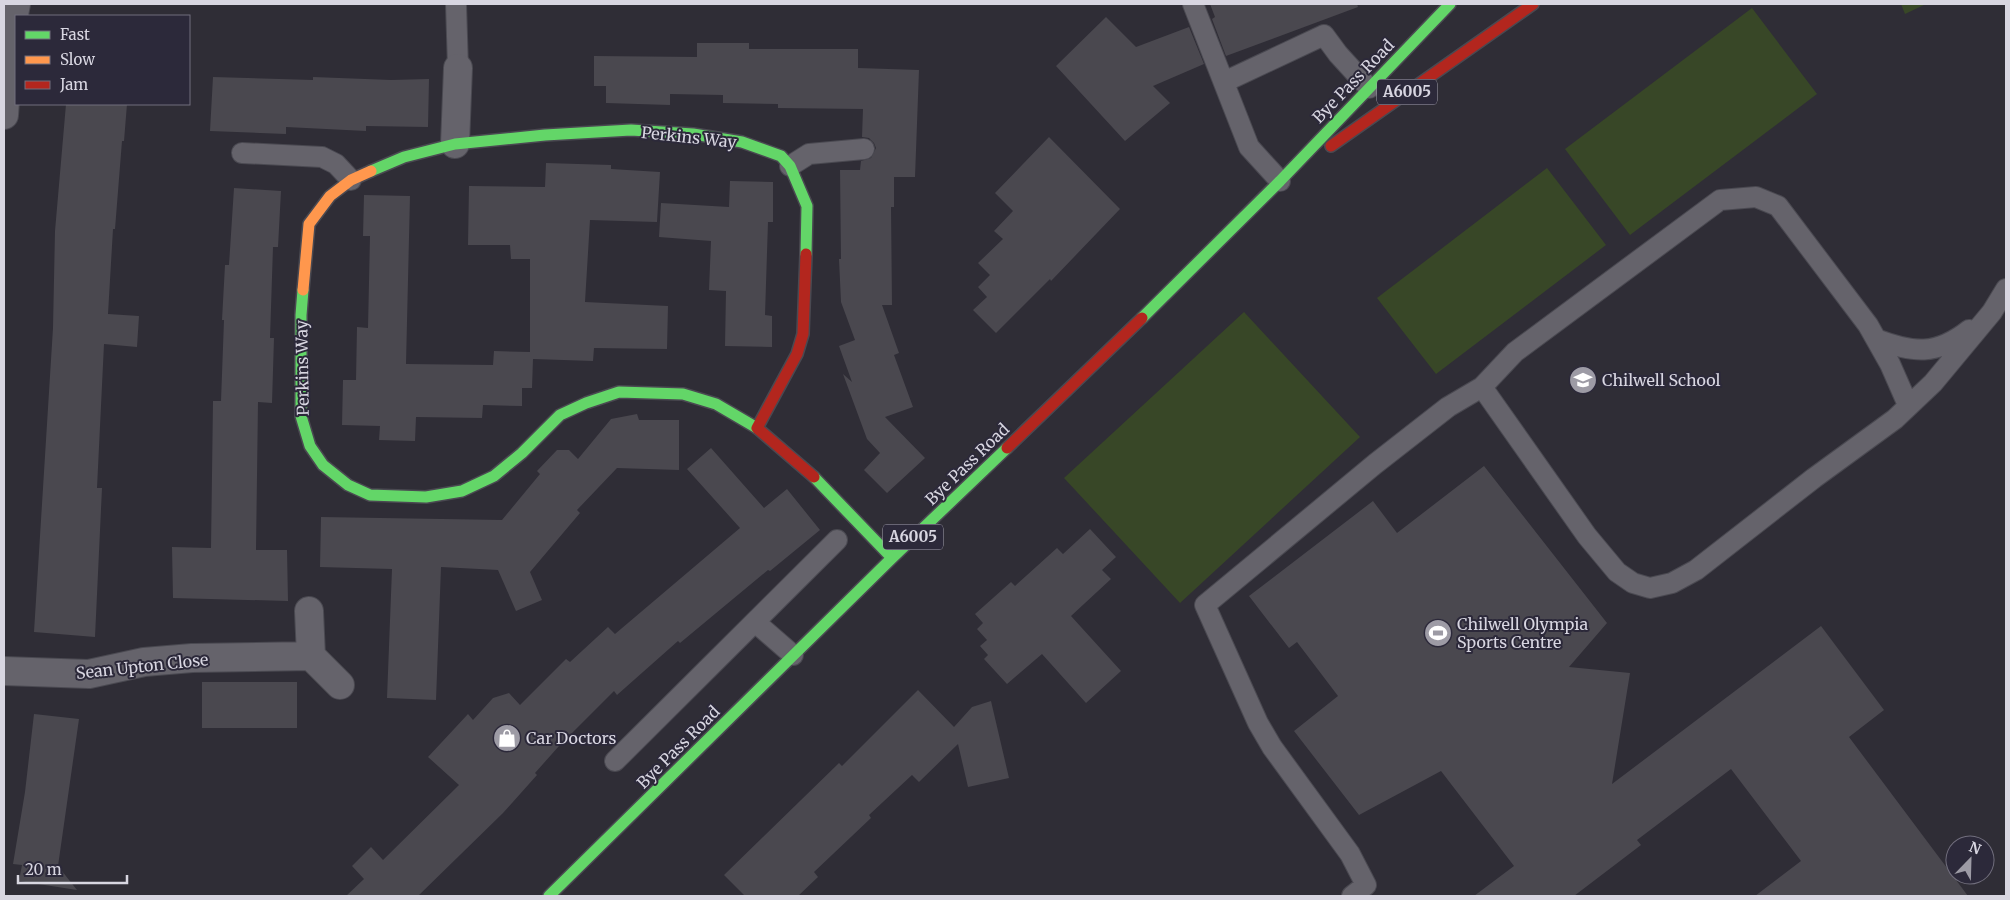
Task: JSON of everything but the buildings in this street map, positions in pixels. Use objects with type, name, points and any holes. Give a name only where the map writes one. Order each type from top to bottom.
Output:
[{"type":"street","points":[[4,115],[9,40],[16,4]]},
{"type":"street","name":"Bye Pass Road","points":[[555,894],[892,558],[1100,360],[1280,181],[1450,4]]},
{"type":"street","name":"Bye Pass Road","points":[[1280,181],[1533,4]]},
{"type":"street","points":[[455,144],[458,68]]},
{"type":"street","name":"Perkins Way","points":[[790,166],[780,156],[742,142],[693,134],[631,130],[545,135],[455,144],[404,157],[351,180],[330,196],[309,224],[300,325],[301,416],[310,446],[323,465],[348,485],[370,495],[426,498],[462,491],[494,476],[522,453],[560,415],[586,403],[619,392],[683,394],[716,404],[757,428],[780,445],[892,558]]},
{"type":"street","points":[[757,428],[796,354],[803,334],[807,206],[790,166]]},
{"type":"street","points":[[309,611],[311,656],[340,685]]},
{"type":"street","name":"Sean Upton Close","points":[[4,671],[89,674],[144,662],[192,658],[311,656]]},
{"type":"lane","points":[[456,4],[458,68]]},
{"type":"lane","points":[[1193,4],[1249,147],[1280,181]]},
{"type":"lane","points":[[1224,82],[1324,34],[1338,54],[1369,88]]},
{"type":"lane","points":[[790,166],[809,154],[864,149]]},
{"type":"lane","points":[[242,153],[322,157],[336,164],[351,180]]},
{"type":"lane","points":[[1352,896],[1366,885],[1350,854],[1272,747],[1258,723],[1205,605],[1375,464],[1448,407],[1482,387],[1516,352],[1720,200],[1756,197],[1778,206],[1856,309],[1876,339],[1890,364],[1908,405]]},
{"type":"lane","points":[[1482,387],[1587,536],[1617,572],[1633,583],[1650,588],[1672,583],[1696,570],[1814,478],[1895,419],[1933,383],[1992,312],[2006,289]]},
{"type":"lane","points":[[1876,339],[1898,348],[1922,351],[1954,342],[1992,312]]},
{"type":"lane","points":[[615,761],[837,540]]},
{"type":"lane","points":[[755,622],[793,656]]},
{"type":"green space","points":[[1901,4],[1926,4],[1905,14]]},
{"type":"green space","points":[[1752,8],[1817,94],[1630,235],[1565,149]]},
{"type":"green space","points":[[1547,168],[1606,245],[1436,374],[1377,298]]},
{"type":"green space","points":[[1244,312],[1360,437],[1180,603],[1064,478]]},
{"type":"traffic: fast","points":[[1142,318],[1280,181],[1450,4]]},
{"type":"traffic: fast","points":[[371,171],[404,157],[455,144],[545,135],[631,130],[693,134],[742,142],[781,156],[790,166],[807,206],[806,254]]},
{"type":"traffic: fast","points":[[303,290],[301,315],[301,416],[310,446],[323,465],[348,485],[370,495],[426,497],[462,491],[494,476],[522,453],[560,415],[586,403],[619,392],[683,394],[716,404],[757,428]]},
{"type":"traffic: fast","points":[[549,896],[892,558],[1007,448]]},
{"type":"traffic: fast","points":[[814,477],[892,558]]},
{"type":"traffic: slow","points":[[303,290],[309,224],[330,196],[351,180],[371,171]]},
{"type":"traffic: jam","points":[[1331,146],[1533,4]]},
{"type":"traffic: jam","points":[[806,254],[803,334],[797,354],[757,428],[814,477]]},
{"type":"traffic: jam","points":[[1007,448],[1142,318]]},
{"type":"place","name":"Chilwell School","points":[[1583,380]]},
{"type":"place","name":"Chilwell Olympia Sports Centre","points":[[1438,633]]},
{"type":"place","name":"Car Doctors","points":[[507,738]]}]
